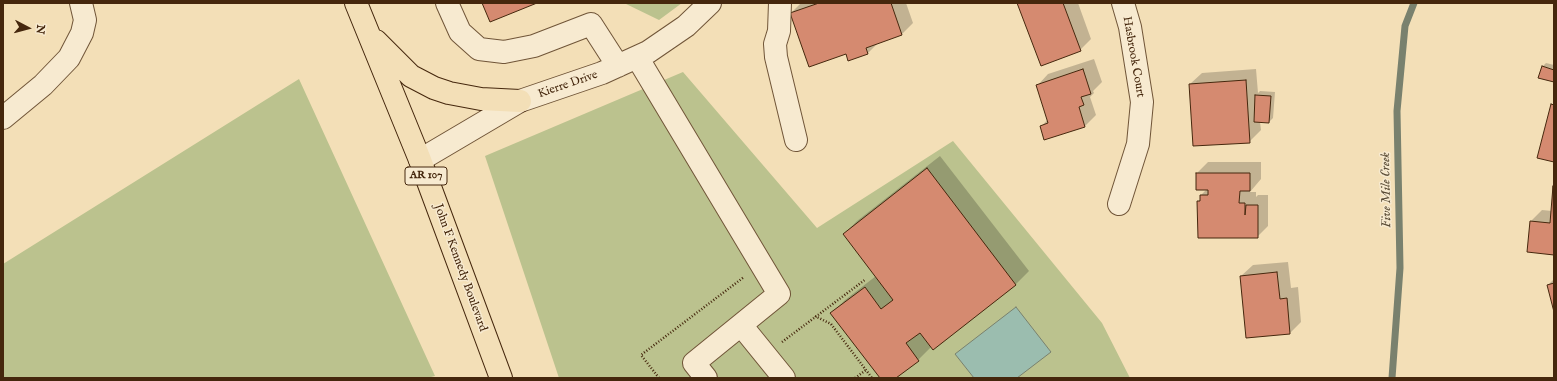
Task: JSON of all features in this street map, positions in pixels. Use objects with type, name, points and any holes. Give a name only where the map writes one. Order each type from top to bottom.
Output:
[{"type":"main road","name":"John F Kennedy Boulevard","points":[[356,3],[420,160],[501,378]]},
{"type":"main road","points":[[368,32],[404,71],[434,88],[449,93],[481,99],[520,102]]},
{"type":"street","points":[[3,118],[43,86],[69,58],[82,33],[85,20],[81,3]]},
{"type":"street","points":[[447,3],[460,32],[479,49],[504,52],[534,46],[591,24],[628,61],[779,294],[694,363],[706,378]]},
{"type":"street","name":"Kierre Drive","points":[[420,160],[520,102],[602,73],[648,52],[686,26],[710,3]]},
{"type":"street","points":[[780,3],[779,31],[775,44],[776,57],[796,140]]},
{"type":"street","name":"Hasbrook Court","points":[[1119,204],[1138,144],[1142,102],[1130,27],[1123,3]]},
{"type":"street","points":[[741,326],[784,378]]},
{"type":"path","points":[[659,378],[642,355],[745,276]]},
{"type":"path","points":[[765,355],[814,316],[866,279]]},
{"type":"path","points":[[814,316],[831,324],[872,378]]},
{"type":"path","points":[[855,378],[866,370]]},
{"type":"green space","points":[[624,3],[682,3],[659,20]]},
{"type":"green space","points":[[683,72],[817,228],[953,141],[1102,323],[1130,378],[559,378],[485,156]]},
{"type":"green space","points":[[299,79],[435,376],[427,378],[3,378],[3,264]]},
{"type":"shaded area","points":[[1016,307],[1051,352],[1017,378],[974,378],[955,354]]},
{"type":"building","points":[[482,3],[537,3],[490,22]]},
{"type":"building","points":[[819,3],[891,3],[902,35],[866,48],[868,54],[848,61],[846,54],[809,67],[790,13]]},
{"type":"building","points":[[1017,3],[1063,3],[1081,51],[1041,66]]},
{"type":"building","points":[[1542,66],[1554,70],[1554,82],[1538,78]]},
{"type":"building","points":[[1083,69],[1091,94],[1081,97],[1084,105],[1079,107],[1085,127],[1044,140],[1040,126],[1048,123],[1036,85]]},
{"type":"building","points":[[1246,80],[1250,143],[1193,146],[1189,84]]},
{"type":"building","points":[[1255,95],[1271,96],[1269,123],[1254,122]]},
{"type":"building","points":[[1551,104],[1554,105],[1554,162],[1537,158]]},
{"type":"building","points":[[927,168],[1016,285],[933,350],[920,333],[906,343],[919,361],[896,378],[880,378],[830,313],[865,287],[881,309],[893,300],[843,234]]},
{"type":"building","points":[[1196,173],[1250,173],[1250,191],[1240,191],[1239,203],[1245,203],[1245,215],[1246,205],[1258,205],[1258,238],[1198,238],[1197,201],[1200,201],[1200,195],[1208,195],[1208,190],[1196,190]]},
{"type":"building","points":[[1553,186],[1554,255],[1527,252],[1530,221],[1550,223]]},
{"type":"building","points":[[1277,272],[1280,299],[1287,298],[1290,334],[1246,338],[1240,276]]},
{"type":"building","points":[[1554,283],[1554,312],[1547,285]]},
{"type":"waterway","name":"Five Mile Creek","points":[[1392,378],[1400,268],[1397,111],[1405,26],[1414,3]]}]
